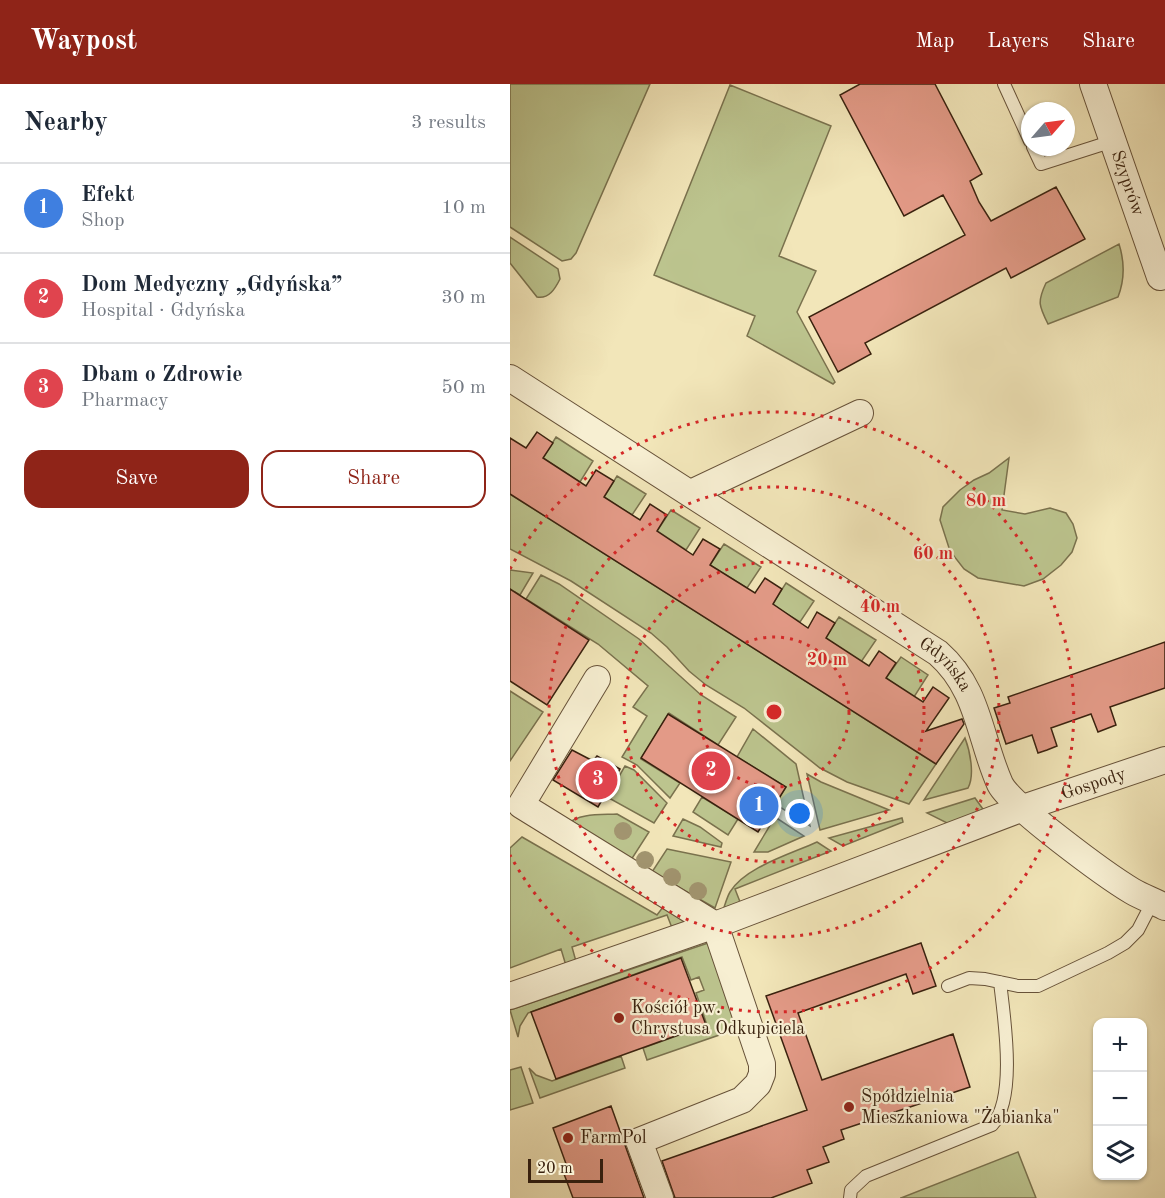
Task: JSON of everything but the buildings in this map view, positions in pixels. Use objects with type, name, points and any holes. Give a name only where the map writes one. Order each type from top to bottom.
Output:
[{"type":"street","name":"Szyprów","points":[[1093,84],[1160,277],[1165,276]]},
{"type":"street","name":"Gdyńska","points":[[510,378],[938,653],[951,664],[962,679],[1001,786],[1023,808],[1062,840],[1132,891],[1159,904]]},
{"type":"street","points":[[691,493],[860,413]]},
{"type":"street","points":[[597,679],[521,805],[715,925],[762,1064],[762,1074],[758,1084],[742,1100],[639,1141],[660,1198]]},
{"type":"street","name":"Gospody","points":[[510,996],[715,925],[1023,808],[1165,760]]},
{"type":"lane","points":[[1005,84],[1021,120]]},
{"type":"lane","points":[[1075,146],[1109,129]]},
{"type":"lane","points":[[1037,156],[1041,164],[1057,156]]},
{"type":"lane","points":[[948,986],[969,978],[1018,986],[1038,986],[1125,943],[1159,904]]},
{"type":"lane","points":[[850,1198],[851,1190],[866,1176],[992,1125],[997,1120],[1002,1108],[1007,1059],[1000,982]]},
{"type":"green space","points":[[510,84],[650,84],[576,253],[571,259],[562,261],[510,227]]},
{"type":"green space","points":[[730,85],[831,126],[779,256],[816,271],[797,312],[835,382],[833,384],[747,336],[755,316],[654,275]]},
{"type":"green space","points":[[510,237],[558,269],[560,279],[548,295],[537,297],[510,263]]},
{"type":"green space","points":[[1119,244],[1123,271],[1118,297],[1048,324],[1040,304],[1046,283]]},
{"type":"green space","points":[[556,437],[593,461],[580,482],[543,458]]},
{"type":"green space","points":[[1009,458],[1002,510],[1025,514],[1050,508],[1066,513],[1073,524],[1077,538],[1072,552],[1061,565],[1043,579],[1024,586],[978,578],[964,569],[950,551],[940,520],[943,507],[960,490]]},
{"type":"green space","points":[[617,476],[646,494],[632,515],[604,497]]},
{"type":"green space","points":[[510,494],[936,764],[909,804],[847,782],[820,768],[744,708],[706,685],[651,633],[571,581],[510,549]]},
{"type":"green space","points":[[671,510],[700,528],[686,550],[657,531]]},
{"type":"green space","points":[[724,544],[761,567],[747,588],[710,565]]},
{"type":"green space","points":[[510,570],[533,573],[520,595],[515,592],[510,600]]},
{"type":"green space","points":[[541,575],[559,584],[639,639],[701,695],[736,717],[718,745],[669,713],[641,759],[680,783],[670,798],[637,765],[622,757],[647,716],[633,707],[648,686],[598,644],[526,599]]},
{"type":"green space","points":[[786,583],[814,601],[800,622],[772,605]]},
{"type":"green space","points":[[839,617],[876,640],[861,662],[825,638]]},
{"type":"green space","points":[[901,657],[928,675],[914,697],[886,678]]},
{"type":"green space","points":[[510,691],[543,712],[510,761]]},
{"type":"green space","points":[[753,729],[796,764],[810,826],[775,804],[786,787],[737,757]]},
{"type":"green space","points":[[965,738],[971,770],[968,788],[924,800]]},
{"type":"green space","points":[[625,766],[634,770],[667,803],[654,823],[607,797]]},
{"type":"green space","points":[[807,774],[821,782],[889,810],[820,830]]},
{"type":"green space","points":[[702,797],[738,819],[728,835],[693,812]]},
{"type":"green space","points":[[975,798],[985,812],[951,825],[927,813]]},
{"type":"green space","points":[[617,814],[649,832],[631,860],[568,824],[584,816]]},
{"type":"green space","points":[[775,817],[804,836],[768,852],[754,852]]},
{"type":"green space","points":[[902,818],[903,822],[843,846],[829,838]]},
{"type":"green space","points":[[683,819],[700,827],[722,843],[721,847],[673,836]]},
{"type":"green space","points":[[522,837],[657,915],[666,903],[684,920],[683,925],[674,933],[667,915],[572,947],[577,965],[567,969],[561,949],[510,968],[510,848]]},
{"type":"green space","points":[[817,842],[831,851],[735,889],[742,907],[723,910],[730,892],[746,875],[769,862]]},
{"type":"green space","points":[[667,849],[731,862],[715,908],[652,872]]},
{"type":"green space","points":[[714,941],[736,1020],[725,1033],[647,1060],[643,1048],[707,1025],[696,993],[704,990],[699,977],[691,980],[682,957],[528,1013],[520,1026],[518,1037],[510,1010]]},
{"type":"green space","points":[[621,1056],[625,1068],[540,1098],[529,1068],[536,1075],[552,1081]]},
{"type":"green space","points":[[521,1067],[533,1103],[510,1110],[510,1070]]},
{"type":"green space","points":[[1018,1152],[1036,1198],[901,1198]]},
{"type":"place","name":"Dom Medyczny „Gdyńska”","points":[[711,771]]},
{"type":"place","name":"Dbam o Zdrowie","points":[[598,780]]},
{"type":"place","name":"Efekt","points":[[759,806]]},
{"type":"place","name":"Kościół pw. Chrystusa Odkupiciela","points":[[619,1018]]},
{"type":"place","name":"Spółdzielnia Mieszkaniowa \"Żabianka\"","points":[[849,1107]]},
{"type":"place","name":"FarmPol","points":[[568,1138]]}]
